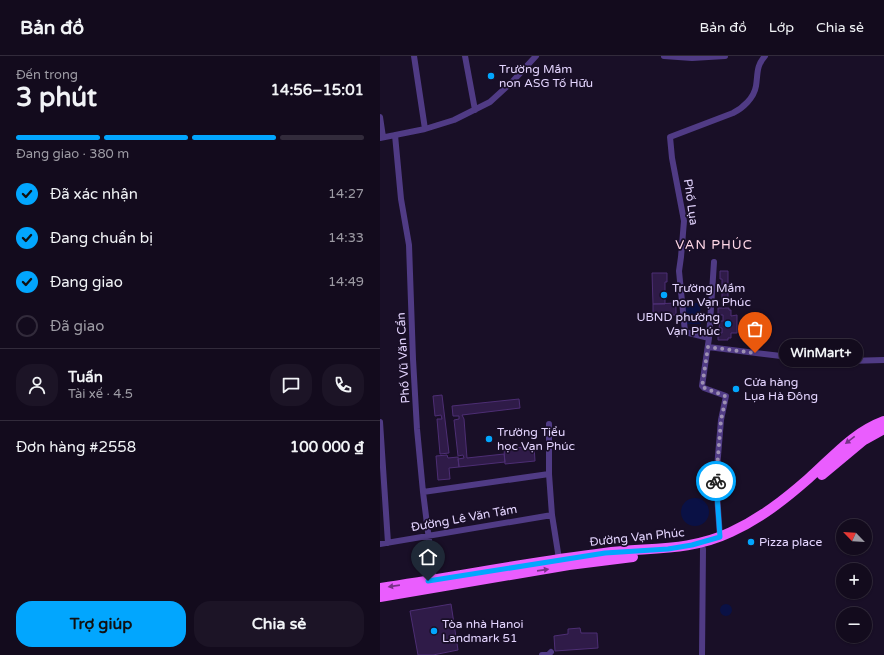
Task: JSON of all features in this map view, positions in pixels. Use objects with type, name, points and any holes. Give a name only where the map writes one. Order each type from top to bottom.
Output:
[{"type":"main road","name":"Đường Vạn Phúc","points":[[380,597],[559,559],[605,553],[672,554],[703,549],[722,543],[771,517],[809,482],[849,440],[862,431],[884,421]]},
{"type":"main road","name":"Đường Vạn Phúc","points":[[380,588],[652,553],[692,545],[720,537],[765,514],[864,440],[884,429]]},
{"type":"street","points":[[414,56],[425,129]]},
{"type":"street","points":[[465,56],[475,110]]},
{"type":"street","points":[[380,117],[382,138],[425,129],[459,118],[490,102],[512,82],[536,56]]},
{"type":"street","points":[[664,56],[692,58],[725,56]]},
{"type":"street","name":"Phố Lụa","points":[[709,338],[685,332],[678,271],[682,257],[684,221],[672,158],[670,137],[733,113],[742,108],[754,92],[759,63],[765,56]]},
{"type":"street","name":"Phố Vũ Văn Cẩn","points":[[395,135],[401,199],[409,245],[417,429],[434,580]]},
{"type":"street","points":[[714,262],[709,338],[702,387],[726,397],[721,420],[716,480],[720,537]]},
{"type":"street","points":[[708,347],[781,356],[811,362],[884,360]]},
{"type":"street","points":[[380,422],[388,543]]},
{"type":"street","points":[[549,424],[549,474],[552,515],[559,559]]},
{"type":"street","points":[[423,492],[549,474]]},
{"type":"street","name":"Đường Lê Văn Tám","points":[[380,544],[552,515]]},
{"type":"street","points":[[702,655],[703,549]]},
{"type":"street","points":[[542,655],[552,652]]},
{"type":"shaded area","points":[[684,303],[700,303],[701,324],[685,324]]},
{"type":"shaded area","points":[[695,498],[705,502],[709,512],[705,522],[695,526],[685,522],[681,512],[685,502]]},
{"type":"shaded area","points":[[728,604],[731,605],[731,615],[724,616],[721,615],[720,608],[721,605]]},
{"type":"building","points":[[720,271],[728,271],[728,304],[722,304],[722,279],[720,279]]},
{"type":"building","points":[[652,273],[667,273],[667,282],[665,282],[665,304],[653,304]]},
{"type":"building","points":[[676,303],[676,315],[653,315],[653,304]]},
{"type":"building","name":"UBND phường Vạn Phúc","points":[[718,308],[729,308],[729,310],[731,310],[731,316],[737,315],[737,333],[731,333],[731,338],[728,338],[728,340],[718,340],[718,333],[722,333],[722,328],[719,328],[720,321],[723,321],[723,315],[718,315]]},
{"type":"building","points":[[442,395],[449,453],[440,454],[437,419],[442,419],[441,415],[435,416],[433,396]]},
{"type":"building","points":[[519,399],[520,408],[462,415],[464,419],[467,458],[504,454],[505,462],[459,467],[458,459],[464,458],[463,455],[458,456],[454,420],[459,419],[459,416],[453,416],[452,406]]},
{"type":"building","points":[[534,446],[535,461],[505,464],[504,449]]},
{"type":"building","points":[[447,455],[448,458],[458,457],[459,467],[449,468],[450,479],[438,480],[436,456]]},
{"type":"building","name":"Tòa nhà Hanoi Landmark 51","points":[[451,604],[458,650],[433,655],[418,655],[410,611]]},
{"type":"building","points":[[580,628],[581,633],[597,633],[598,648],[555,651],[554,636],[568,634],[568,629]]},
{"type":"way so far","points":[[716,481],[721,420],[726,397],[702,387],[708,347],[755,353]]},
{"type":"place","name":"Trường Mầm non ASG Tố Hữu","points":[[491,76]]},
{"type":"place","name":"Trường Mầm non Vạn Phúc","points":[[664,295]]},
{"type":"place","name":"UBND phường Vạn Phúc","points":[[728,324]]},
{"type":"place","name":"WinMart+","points":[[755,353]]},
{"type":"place","name":"Cửa hàng Lụa Hà Đông","points":[[736,389]]},
{"type":"place","name":"Trường Tiểu học Vạn Phúc","points":[[489,439]]},
{"type":"place","name":"Pizza place","points":[[751,542]]},
{"type":"place","name":"Tòa nhà Hanoi Landmark 51","points":[[434,631]]},
{"type":"district","name":"VẠN PHÚC","points":[[714,244]]},
{"type":"route","points":[[428,581],[559,559],[605,553],[668,549],[692,545],[720,537],[716,481]]}]
